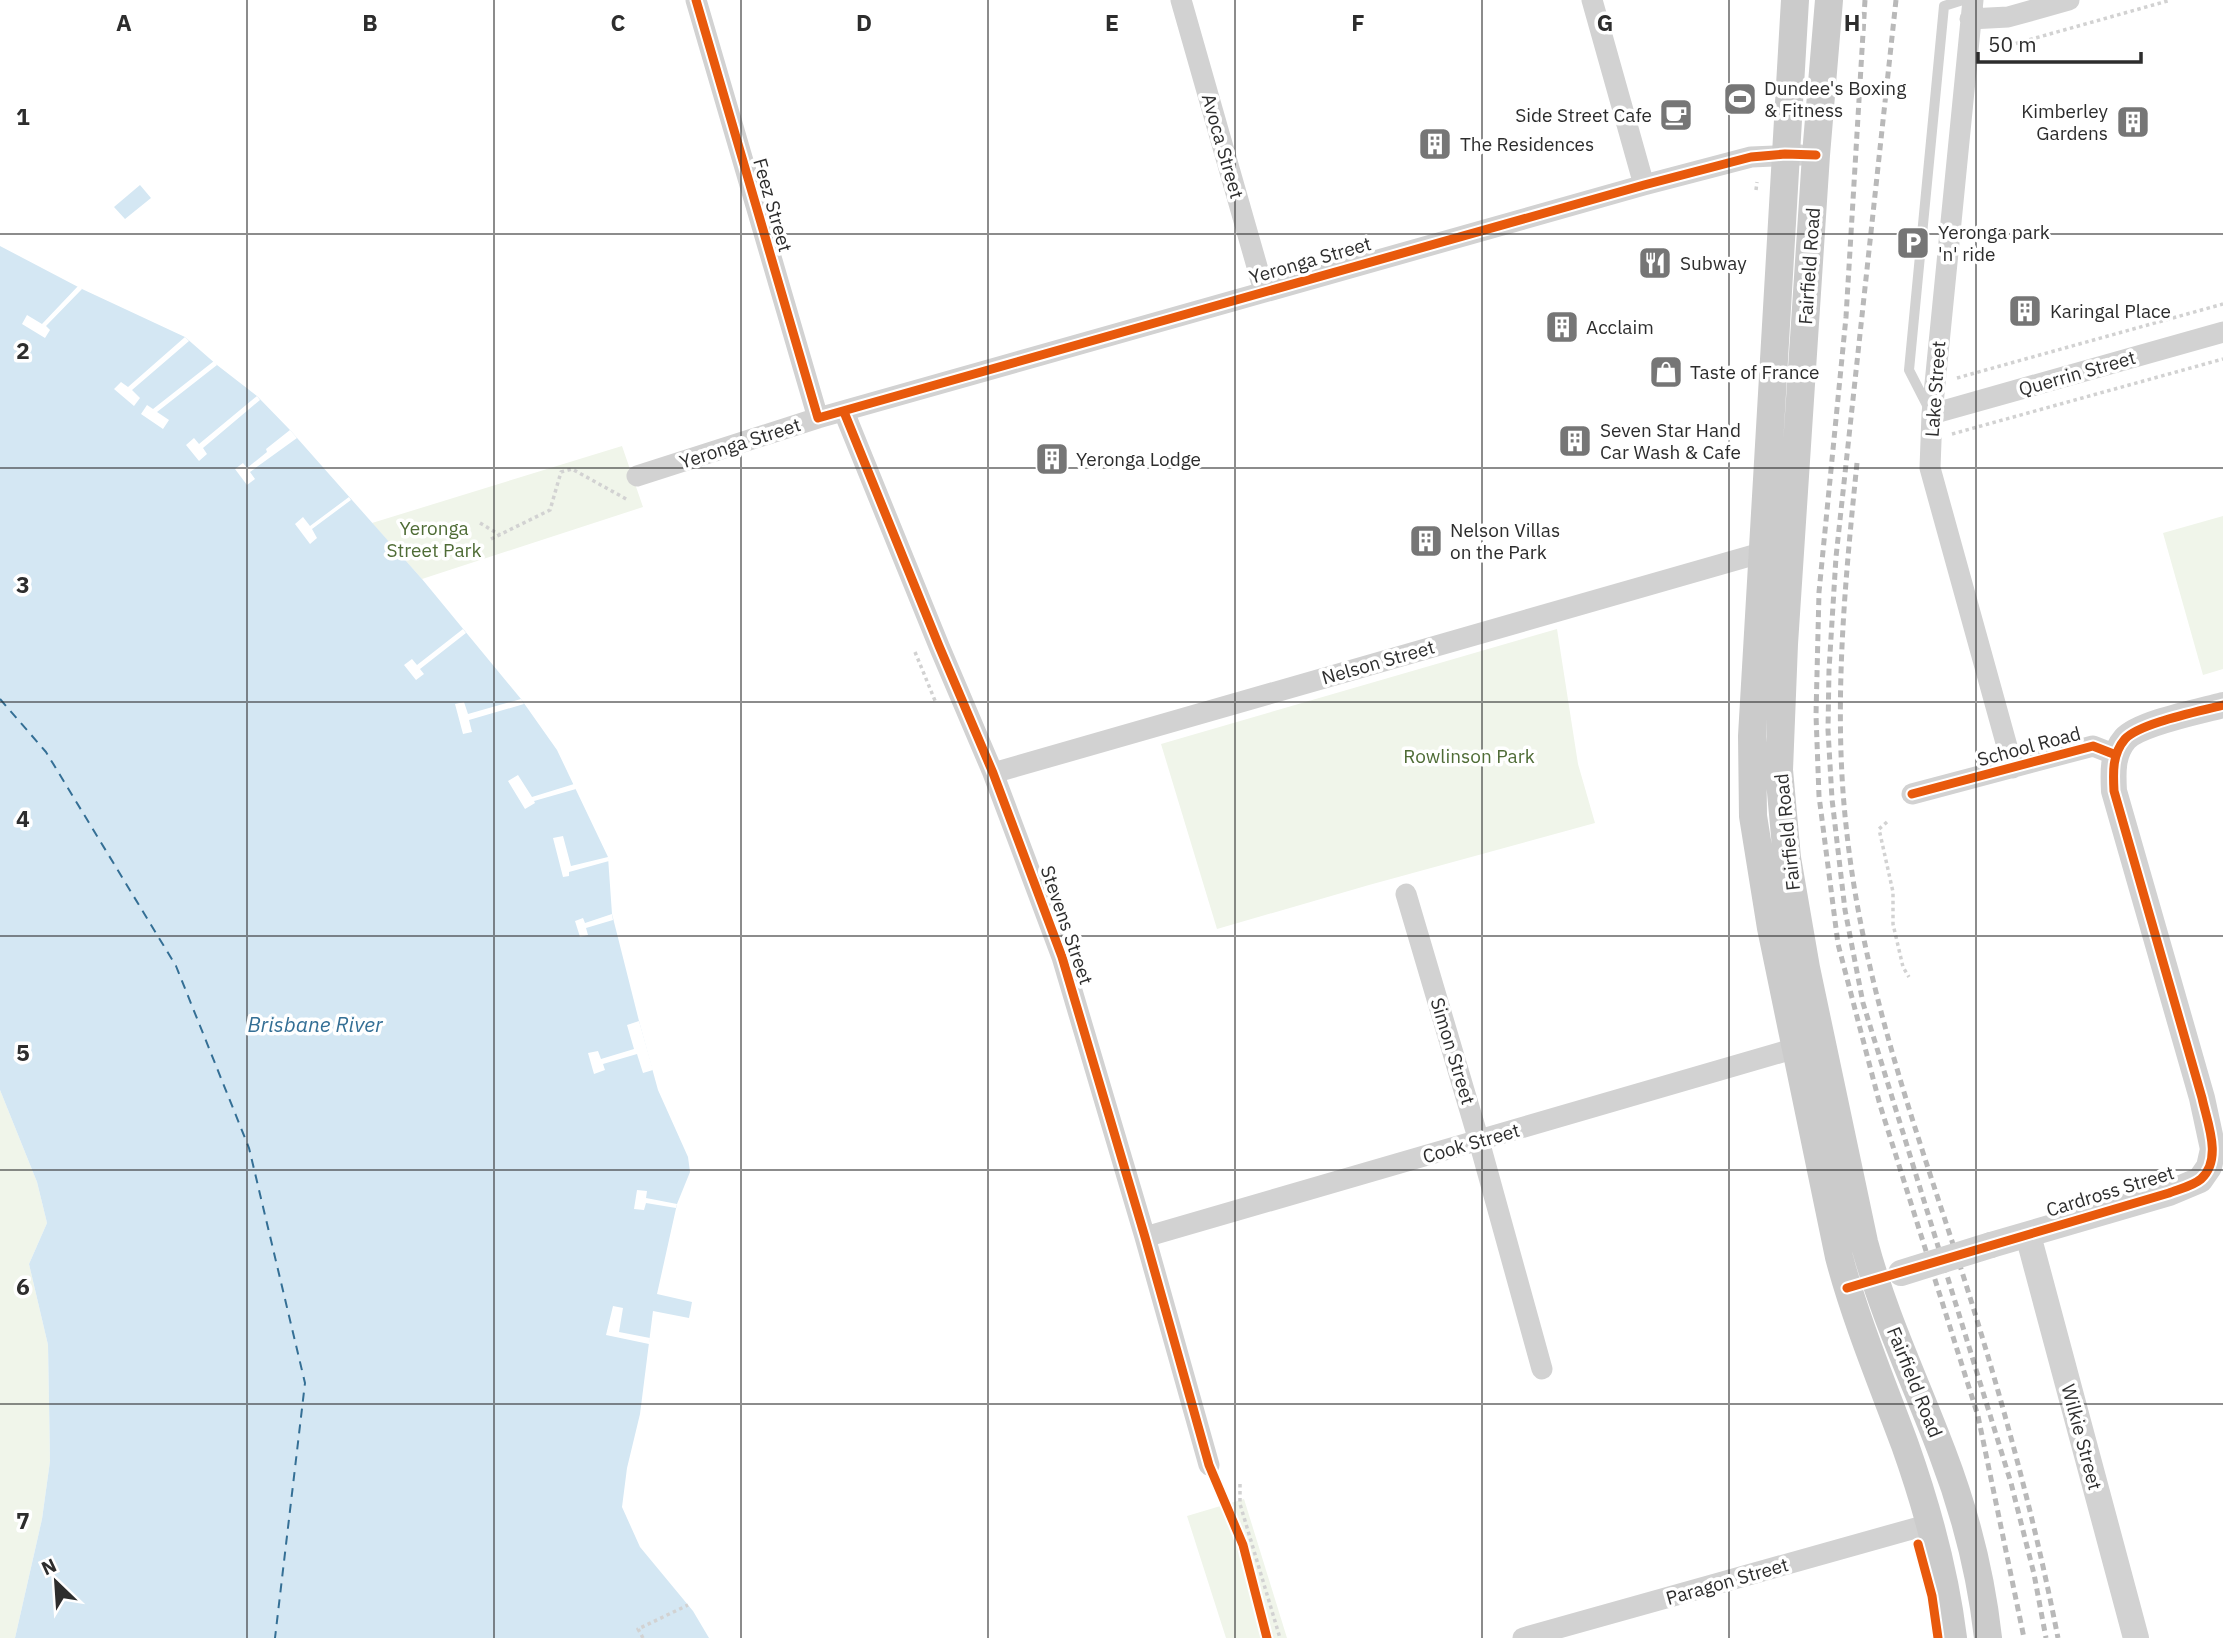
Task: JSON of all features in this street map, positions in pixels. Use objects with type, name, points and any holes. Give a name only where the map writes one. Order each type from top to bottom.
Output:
[{"type":"main road","name":"Fairfield Road","points":[[1795,0],[1752,736],[1753,816],[1771,928],[1847,1288],[1905,1446],[1930,1524],[1950,1612],[1953,1638]]},
{"type":"main road","name":"Fairfield Road","points":[[1829,0],[1816,155],[1784,644],[1779,770],[1787,859],[1806,968],[1864,1242],[1874,1280],[1943,1455],[1966,1525],[1981,1586],[1988,1638]]},
{"type":"street","name":"Feez Street","points":[[696,0],[818,418]]},
{"type":"street","name":"Avoca Street","points":[[1181,0],[1265,291]]},
{"type":"street","points":[[1592,0],[1644,185]]},
{"type":"street","points":[[1969,6],[2008,17],[2069,0]]},
{"type":"street","name":"Lake Street","points":[[1969,6],[1932,414],[1930,468],[2013,768]]},
{"type":"street","name":"Yeronga Street","points":[[637,476],[818,418],[1644,185],[1751,157],[1816,155]]},
{"type":"street","name":"Querrin Street","points":[[1932,414],[2223,332]]},
{"type":"street","name":"Stevens Street","points":[[844,412],[993,773],[1062,957],[1209,1465]]},
{"type":"street","name":"Nelson Street","points":[[993,773],[1764,552]]},
{"type":"street","points":[[2116,755],[2126,738],[2152,725],[2223,705]]},
{"type":"street","name":"School Road","points":[[1912,794],[2093,746],[2116,755]]},
{"type":"street","name":"Cardross Street","points":[[1847,1288],[2169,1193],[2200,1180],[2209,1167],[2213,1150],[2202,1098],[2114,791],[2112,770],[2116,755]]},
{"type":"street","name":"Simon Street","points":[[1406,894],[1479,1141],[1542,1369]]},
{"type":"street","name":"Cook Street","points":[[1145,1237],[1796,1048]]},
{"type":"street","name":"Wilkie Street","points":[[2028,1235],[2136,1638]]},
{"type":"street","name":"Paragon Street","points":[[1523,1638],[1930,1524]]},
{"type":"lane","points":[[1932,414],[1909,370],[1944,6],[1969,6]]},
{"type":"path","points":[[1987,51],[2171,0]]},
{"type":"path","points":[[1756,191],[1757,182]]},
{"type":"path","points":[[1956,387],[1957,377],[2223,304]]},
{"type":"path","points":[[1952,434],[2223,359]]},
{"type":"path","points":[[491,539],[550,510],[561,472],[572,469],[628,500]]},
{"type":"path","points":[[480,523],[500,535]]},
{"type":"path","points":[[915,652],[936,704]]},
{"type":"path","points":[[1887,822],[1879,829],[1893,892],[1893,924],[1903,967],[1909,977]]},
{"type":"path","points":[[1240,1483],[1240,1504],[1280,1638]]},
{"type":"path","points":[[1236,1525],[1254,1585]]},
{"type":"path","points":[[643,1638],[638,1629],[688,1605]]},
{"type":"green space","name":"Yeronga Street Park","points":[[622,446],[643,507],[422,579],[372,523]]},
{"type":"green space","points":[[2223,516],[2223,669],[2203,675],[2163,533]]},
{"type":"green space","name":"Rowlinson Park","points":[[1557,629],[1578,764],[1595,823],[1217,929],[1161,744]]},
{"type":"green space","points":[[0,1090],[37,1182],[47,1223],[29,1264],[48,1345],[50,1461],[42,1519],[15,1638],[0,1638]]},
{"type":"green space","points":[[1244,1499],[1287,1638],[1226,1638],[1187,1516]]},
{"type":"water","points":[[140,185],[151,198],[125,219],[114,207]]},
{"type":"water","name":"Brisbane River","points":[[0,246],[82,289],[185,337],[257,396],[422,579],[521,699],[557,750],[608,857],[612,914],[639,1021],[658,1090],[688,1157],[690,1172],[677,1204],[657,1294],[692,1302],[689,1318],[653,1311],[640,1414],[627,1468],[622,1507],[640,1547],[693,1611],[709,1638],[15,1638],[42,1519],[50,1461],[48,1345],[29,1264],[47,1223],[37,1182],[0,1090]]},
{"type":"pier","points":[[79,285],[82,289],[46,326],[50,330],[45,338],[22,324],[27,315],[42,324]]},
{"type":"pier","points":[[185,337],[189,341],[132,390],[140,398],[134,406],[114,389],[121,382],[128,387]]},
{"type":"pier","points":[[214,361],[217,365],[157,412],[169,420],[163,429],[141,414],[147,405],[153,409]]},
{"type":"pier","points":[[257,396],[260,400],[203,448],[207,454],[199,461],[186,445],[194,438],[199,444]]},
{"type":"pier","points":[[290,430],[297,438],[250,472],[255,479],[247,485],[235,469],[243,463],[247,468]]},
{"type":"pier","points":[[349,497],[351,500],[312,529],[317,538],[310,544],[295,524],[303,517],[310,526]]},
{"type":"pier","points":[[463,629],[466,633],[420,669],[424,674],[416,680],[404,665],[412,659],[417,665]]},
{"type":"pier","points":[[521,699],[524,704],[469,720],[472,732],[463,734],[455,704],[464,702],[468,714]]},
{"type":"pier","points":[[518,775],[532,797],[574,784],[576,789],[534,801],[535,803],[525,809],[508,781]]},
{"type":"pier","points":[[563,836],[571,866],[608,857],[609,861],[569,872],[569,876],[563,877],[553,838]]},
{"type":"pier","points":[[612,914],[613,920],[586,928],[588,935],[580,937],[575,921],[583,918],[585,923]]},
{"type":"pier","points":[[639,1021],[653,1070],[643,1073],[637,1054],[603,1064],[605,1070],[594,1074],[588,1053],[598,1051],[601,1059],[634,1049],[627,1025]]},
{"type":"pier","points":[[637,1190],[647,1191],[646,1198],[677,1204],[676,1208],[646,1203],[644,1210],[634,1209]]},
{"type":"pier","points":[[613,1306],[623,1308],[619,1332],[650,1338],[649,1344],[606,1335]]},
{"type":"ferry route","points":[[0,699],[46,752],[176,966],[249,1148],[305,1383],[275,1638]]},
{"type":"railway","points":[[1865,0],[1846,317],[1819,592],[1816,715],[1819,796],[1838,944],[1880,1105],[1978,1416],[2024,1638]]},
{"type":"railway","points":[[1896,0],[1836,557],[1828,730],[1832,799],[1845,910],[1863,1003],[2011,1483],[2034,1574],[2046,1638]]},
{"type":"railway","points":[[1857,463],[1845,598],[1841,689],[1842,780],[1854,884],[1877,998],[2016,1455],[2058,1638]]},
{"type":"cycle path","points":[[696,0],[818,418],[1644,185],[1751,157],[1816,155]]},
{"type":"cycle path","points":[[844,412],[993,773],[1062,957],[1209,1465],[1243,1545],[1267,1638]]},
{"type":"cycle path","points":[[1847,1288],[2169,1193],[2198,1181],[2208,1171],[2212,1151],[2210,1129],[2114,791],[2114,771],[2118,751],[2132,733],[2156,723],[2223,705]]},
{"type":"cycle path","points":[[1912,794],[2093,746],[2116,755]]},
{"type":"cycle path","points":[[1918,1544],[1932,1596],[1938,1638]]},
{"type":"place","name":"Dundee's Boxing & Fitness","points":[[1740,99]]},
{"type":"place","name":"Side Street Cafe","points":[[1676,115]]},
{"type":"place","name":"Kimberley Gardens","points":[[2133,122]]},
{"type":"place","name":"The Residences","points":[[1435,144]]},
{"type":"place","name":"Yeronga park 'n' ride","points":[[1913,243]]},
{"type":"place","name":"Subway","points":[[1655,263]]},
{"type":"place","name":"Karingal Place","points":[[2025,311]]},
{"type":"place","name":"Acclaim","points":[[1562,327]]},
{"type":"place","name":"Taste of France","points":[[1666,372]]},
{"type":"place","name":"Seven Star Hand Car Wash & Cafe","points":[[1575,441]]},
{"type":"place","name":"Yeronga Lodge","points":[[1052,459]]},
{"type":"place","name":"Nelson Villas on the Park","points":[[1426,541]]}]
